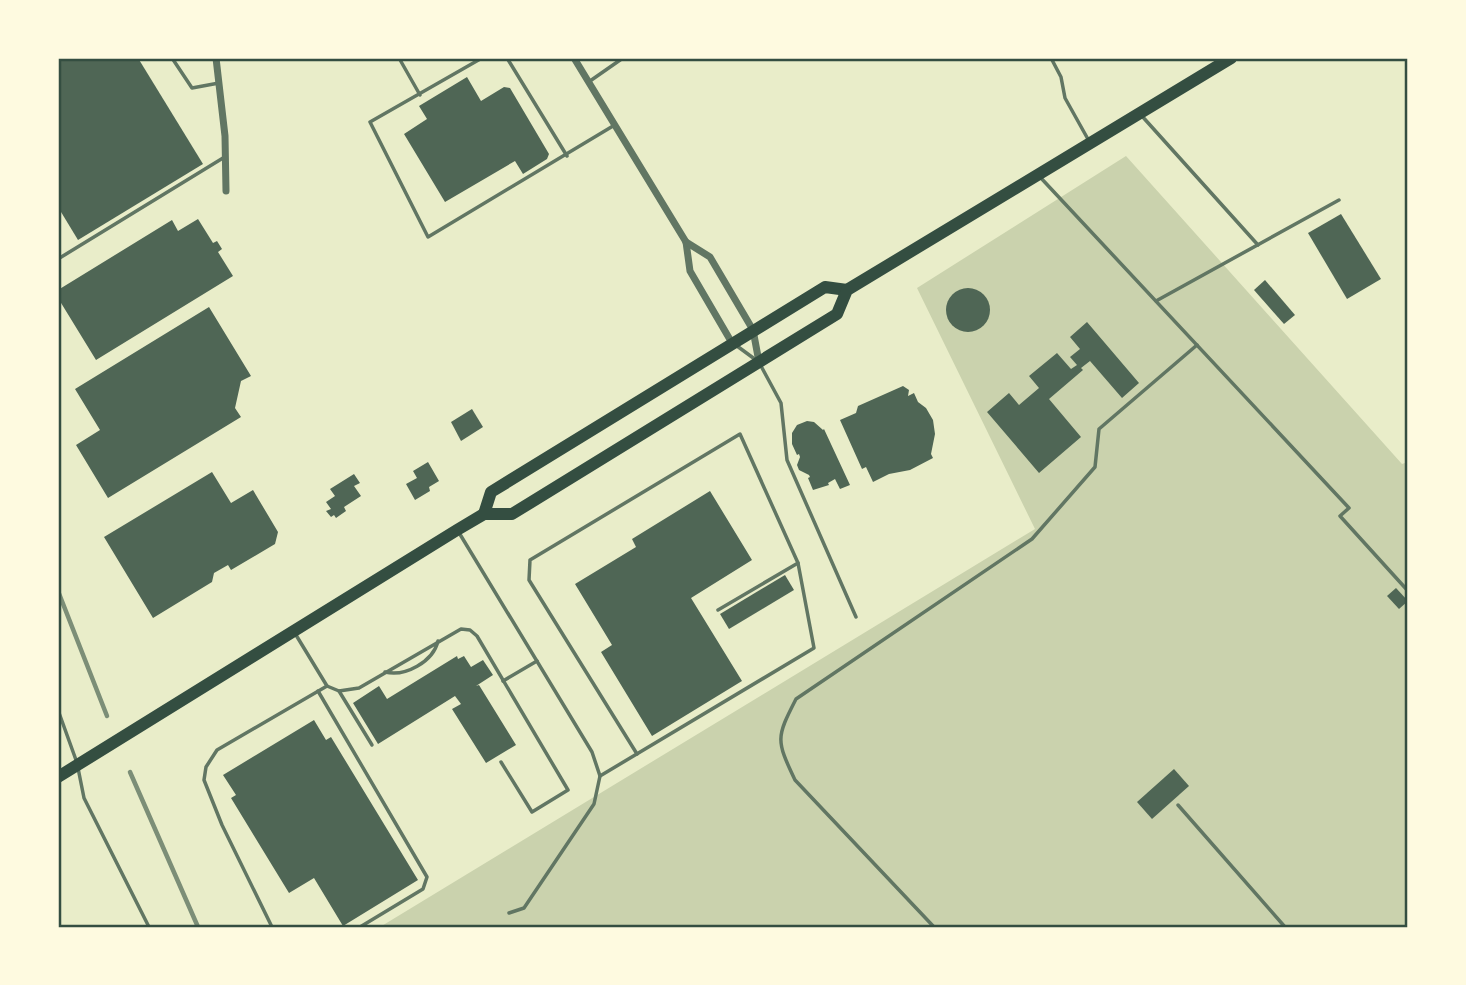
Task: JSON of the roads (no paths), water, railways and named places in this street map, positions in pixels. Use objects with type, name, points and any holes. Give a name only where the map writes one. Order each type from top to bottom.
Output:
[{"type":"main road","points":[[58,777],[484,514],[512,514],[837,314],[847,290],[1231,58]]},
{"type":"main road","points":[[484,514],[491,492],[753,330],[825,287],[847,290]]},
{"type":"street","points":[[216,58],[226,157],[226,191]]},
{"type":"street","points":[[574,58],[686,242],[690,271],[732,343]]},
{"type":"street","points":[[686,242],[710,257],[753,330],[759,362]]},
{"type":"lane","points":[[172,58],[192,89],[219,83]]},
{"type":"lane","points":[[399,58],[420,95]]},
{"type":"lane","points":[[482,58],[370,122],[428,237],[615,125]]},
{"type":"lane","points":[[507,58],[567,156]]},
{"type":"lane","points":[[589,82],[623,58]]},
{"type":"lane","points":[[1051,58],[1061,77],[1065,98],[1090,144]]},
{"type":"lane","points":[[1140,113],[1258,245]]},
{"type":"lane","points":[[58,259],[226,157]]},
{"type":"lane","points":[[1038,176],[1349,508],[1340,516],[1408,592]]},
{"type":"lane","points":[[1156,301],[1339,200]]},
{"type":"lane","points":[[732,343],[759,362],[781,403],[787,460],[856,617]]},
{"type":"lane","points":[[934,927],[795,780],[782,752],[780,729],[796,699],[1032,539],[1096,467],[1099,429],[1197,345]]},
{"type":"lane","points":[[600,776],[637,754],[814,648],[798,563],[740,434],[530,561],[529,580],[637,754]]},
{"type":"lane","points":[[457,530],[592,752],[600,776],[594,804],[524,908],[509,913]]},
{"type":"lane","points":[[718,610],[798,563]]},
{"type":"lane","points":[[293,630],[327,686],[339,691],[359,688],[439,640],[461,629],[470,630],[477,636],[568,790],[532,812],[501,762]]},
{"type":"lane","points":[[386,671],[396,674],[431,657],[439,640]]},
{"type":"lane","points":[[503,681],[537,661]]},
{"type":"lane","points":[[272,927],[222,825],[204,780],[206,767],[217,750],[327,686]]},
{"type":"lane","points":[[318,691],[427,877],[423,889],[360,927]]},
{"type":"lane","points":[[339,691],[372,746]]},
{"type":"lane","points":[[58,710],[78,765],[84,798],[149,927]]},
{"type":"lane","points":[[1178,805],[1286,927]]},
{"type":"railway","points":[[58,591],[107,716]]},
{"type":"railway","points":[[130,772],[198,927]]}]
